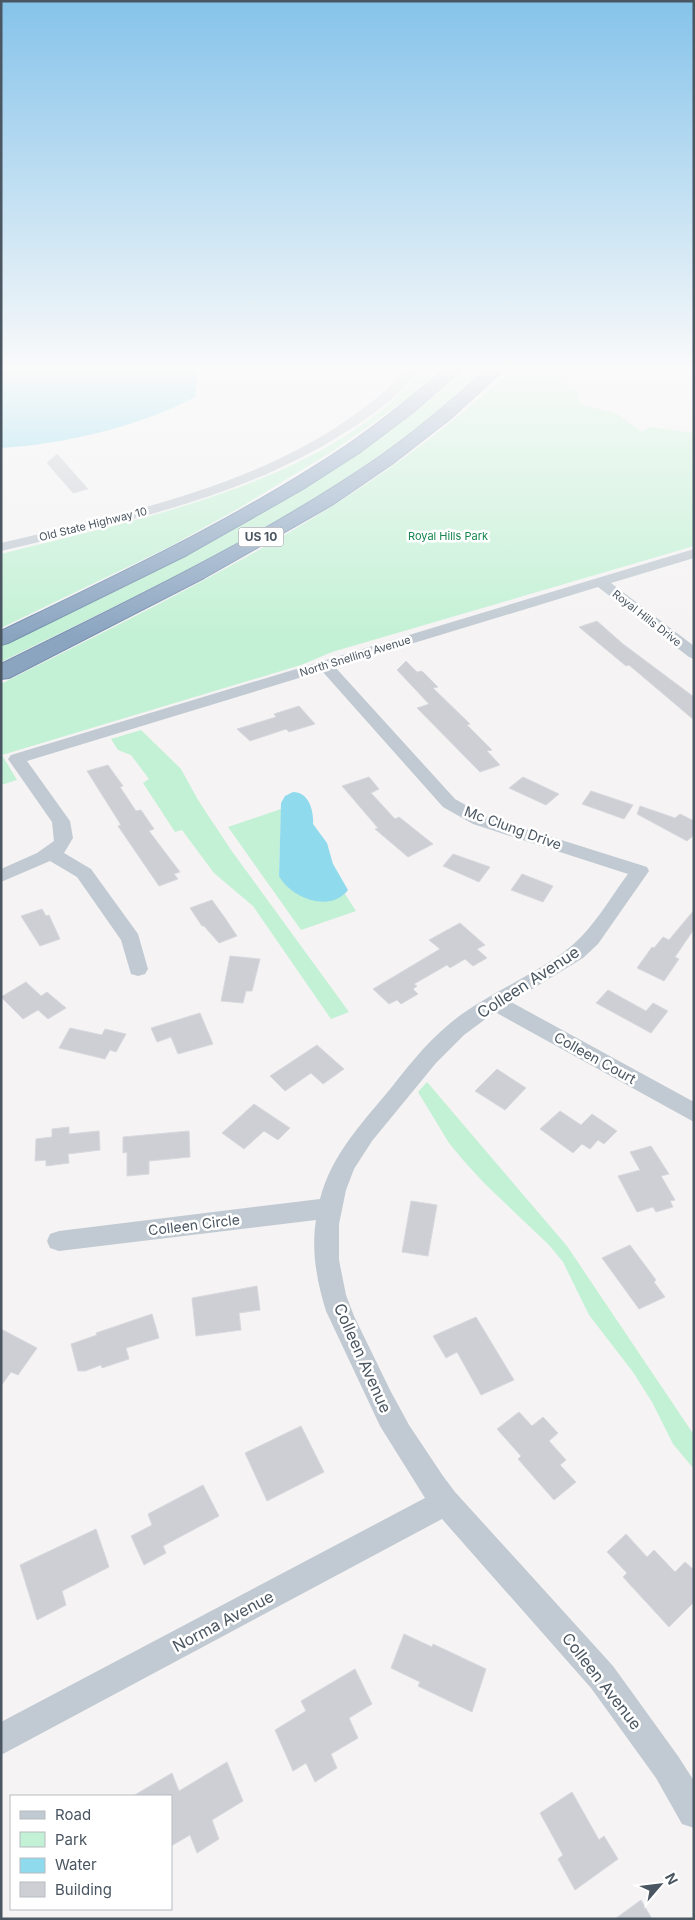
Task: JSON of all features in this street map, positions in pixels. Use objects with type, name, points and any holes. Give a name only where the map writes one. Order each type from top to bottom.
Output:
[{"type":"highway","name":"US 10","points":[[1,639],[163,559],[283,493],[340,457]]},
{"type":"highway","name":"US 10","points":[[1,673],[226,558],[338,492],[389,457]]},
{"type":"street","name":"Old State Highway 10","points":[[1,547],[171,504],[210,491],[292,457]]},
{"type":"street","name":"North Snelling Avenue","points":[[51,853],[62,844],[65,833],[62,821],[17,760],[694,553]]},
{"type":"street","name":"Royal Hills Drive","points":[[601,582],[694,654]]},
{"type":"street","name":"Mc Clung Drive","points":[[325,665],[449,803],[461,811],[479,820],[640,871]]},
{"type":"street","points":[[1,876],[51,853],[84,873],[131,939],[138,969]]},
{"type":"street","name":"Colleen Avenue","points":[[640,871],[591,939],[576,953],[468,1020],[445,1039],[359,1142],[340,1174],[330,1208],[326,1247],[330,1279],[339,1310],[377,1394],[397,1432],[423,1472],[445,1502],[602,1677],[667,1767],[694,1812]]},
{"type":"street","name":"Colleen Court","points":[[496,1003],[694,1114]]},
{"type":"street","name":"Colleen Circle","points":[[59,1241],[330,1208]]},
{"type":"street","name":"Norma Avenue","points":[[1,1740],[445,1502]]},
{"type":"green space","points":[[308,457],[324,457],[234,511],[169,547],[1,628],[1,554],[147,517],[197,502],[245,485]]},
{"type":"green space","points":[[351,457],[378,457],[316,497],[213,556],[1,662],[1,646],[173,562],[229,532]]},
{"type":"green space","name":"Royal Hills Park","points":[[405,457],[694,457],[694,546],[332,652],[301,665],[2,755],[17,780],[1,785],[1,684],[136,616],[270,544],[334,505]]},
{"type":"green space","points":[[141,730],[181,769],[198,800],[231,850],[349,1012],[331,1019],[253,906],[214,873],[182,830],[175,832],[143,783],[149,779],[131,755],[118,750],[111,739]]},
{"type":"green space","points":[[281,809],[279,876],[338,898],[345,894],[356,911],[301,930],[228,827]]},
{"type":"green space","points":[[427,1082],[567,1246],[694,1435],[694,1469],[673,1444],[652,1402],[633,1372],[589,1315],[563,1262],[549,1245],[485,1184],[449,1143],[418,1092]]},
{"type":"water","points":[[293,792],[303,795],[307,799],[313,814],[313,824],[327,843],[333,864],[348,890],[340,897],[331,901],[321,902],[301,896],[284,884],[279,876],[281,803],[285,796]]},
{"type":"building","points":[[54,457],[59,457],[88,489],[73,493],[47,463]]},
{"type":"building","points":[[597,621],[623,644],[694,697],[694,720],[629,665],[626,666],[579,627]]},
{"type":"building","points":[[406,661],[417,672],[422,671],[438,687],[433,688],[470,724],[467,725],[492,750],[487,751],[500,765],[480,772],[417,708],[429,704],[397,670]]},
{"type":"building","points":[[299,706],[315,724],[289,732],[286,729],[250,741],[237,729],[276,717],[274,714]]},
{"type":"building","points":[[108,765],[123,786],[120,787],[136,811],[141,810],[154,829],[149,831],[180,872],[174,874],[178,879],[159,886],[118,826],[121,825],[87,771]]},
{"type":"building","points":[[369,777],[379,789],[371,793],[395,819],[399,817],[433,844],[408,857],[375,829],[378,828],[342,786]]},
{"type":"building","points":[[523,777],[559,794],[546,805],[509,788]]},
{"type":"building","points":[[591,791],[633,805],[624,819],[582,804]]},
{"type":"building","points":[[640,806],[675,818],[680,814],[694,821],[694,835],[687,841],[637,814]]},
{"type":"building","points":[[453,854],[490,867],[479,882],[443,866]]},
{"type":"building","points":[[522,874],[553,886],[543,902],[511,890]]},
{"type":"building","points":[[212,900],[237,936],[219,943],[202,926],[190,908]]},
{"type":"building","points":[[42,909],[46,916],[49,915],[60,939],[40,946],[21,916]]},
{"type":"building","points":[[694,910],[694,929],[675,957],[679,959],[664,981],[637,968],[652,947],[654,948],[663,937],[669,940]]},
{"type":"building","points":[[460,923],[485,945],[477,949],[487,958],[473,966],[465,959],[450,968],[447,965],[414,984],[417,986],[413,989],[418,994],[401,1004],[397,1000],[389,1004],[373,989],[440,949],[429,940]]},
{"type":"building","points":[[230,956],[260,959],[252,991],[246,991],[243,1003],[221,1001]]},
{"type":"building","points":[[26,982],[41,996],[47,992],[66,1008],[48,1019],[38,1010],[23,1019],[1,997]]},
{"type":"building","points":[[608,990],[646,1011],[653,1003],[668,1011],[651,1033],[596,1003]]},
{"type":"building","points":[[200,1013],[213,1044],[178,1054],[171,1037],[157,1042],[151,1028]]},
{"type":"building","points":[[70,1028],[102,1035],[105,1029],[126,1034],[116,1052],[110,1050],[105,1059],[59,1048]]},
{"type":"building","points":[[317,1045],[344,1069],[323,1084],[311,1073],[285,1091],[270,1076]]},
{"type":"building","points":[[497,1069],[526,1088],[505,1110],[475,1091]]},
{"type":"building","points":[[254,1104],[290,1128],[278,1140],[264,1131],[244,1149],[222,1133]]},
{"type":"building","points":[[560,1111],[581,1125],[592,1114],[617,1131],[604,1144],[598,1140],[590,1149],[582,1144],[573,1153],[540,1129]]},
{"type":"building","points":[[69,1127],[69,1134],[99,1131],[100,1150],[68,1154],[69,1163],[46,1166],[46,1160],[35,1161],[36,1139],[52,1137],[52,1129]]},
{"type":"building","points":[[189,1131],[190,1157],[149,1161],[149,1174],[127,1176],[127,1152],[123,1153],[123,1137]]},
{"type":"building","points":[[651,1146],[669,1174],[661,1176],[675,1200],[670,1201],[673,1207],[656,1212],[653,1207],[637,1212],[618,1176],[640,1170],[630,1152]]},
{"type":"building","points":[[411,1201],[437,1205],[428,1256],[402,1252]]},
{"type":"building","points":[[630,1245],[656,1280],[654,1282],[665,1297],[639,1309],[602,1258]]},
{"type":"building","points":[[257,1286],[260,1310],[239,1313],[241,1330],[196,1336],[192,1298]]},
{"type":"building","points":[[152,1314],[159,1338],[126,1348],[129,1359],[102,1368],[101,1365],[85,1371],[78,1371],[71,1344],[97,1335],[96,1333]]},
{"type":"building","points":[[476,1317],[514,1380],[481,1395],[457,1352],[446,1358],[433,1336]]},
{"type":"building","points":[[1,1329],[37,1348],[18,1375],[11,1372],[1,1386]]},
{"type":"building","points":[[519,1412],[532,1426],[543,1417],[558,1433],[549,1441],[566,1460],[560,1465],[576,1482],[554,1500],[518,1459],[521,1456],[497,1429]]},
{"type":"building","points":[[301,1426],[324,1472],[267,1501],[245,1453]]},
{"type":"building","points":[[203,1485],[219,1516],[163,1546],[166,1553],[144,1565],[131,1536],[152,1525],[148,1514]]},
{"type":"building","points":[[96,1529],[109,1567],[62,1591],[66,1605],[37,1620],[20,1565]]},
{"type":"building","points":[[626,1534],[647,1557],[654,1550],[675,1572],[685,1562],[694,1570],[694,1602],[669,1627],[623,1577],[627,1573],[607,1552]]},
{"type":"building","points":[[404,1634],[432,1647],[433,1644],[486,1669],[472,1712],[418,1686],[420,1682],[391,1668]]},
{"type":"building","points":[[355,1669],[372,1704],[349,1718],[358,1738],[331,1754],[337,1768],[315,1782],[306,1763],[293,1771],[275,1730],[306,1711],[301,1701]]},
{"type":"building","points":[[227,1762],[243,1801],[212,1820],[219,1839],[197,1853],[190,1835],[172,1845],[172,1795],[135,1795],[172,1773],[179,1791]]},
{"type":"building","points":[[572,1792],[599,1840],[604,1836],[618,1859],[575,1890],[558,1859],[563,1855],[540,1813]]},
{"type":"building","points":[[641,1900],[652,1919],[615,1919]]}]
